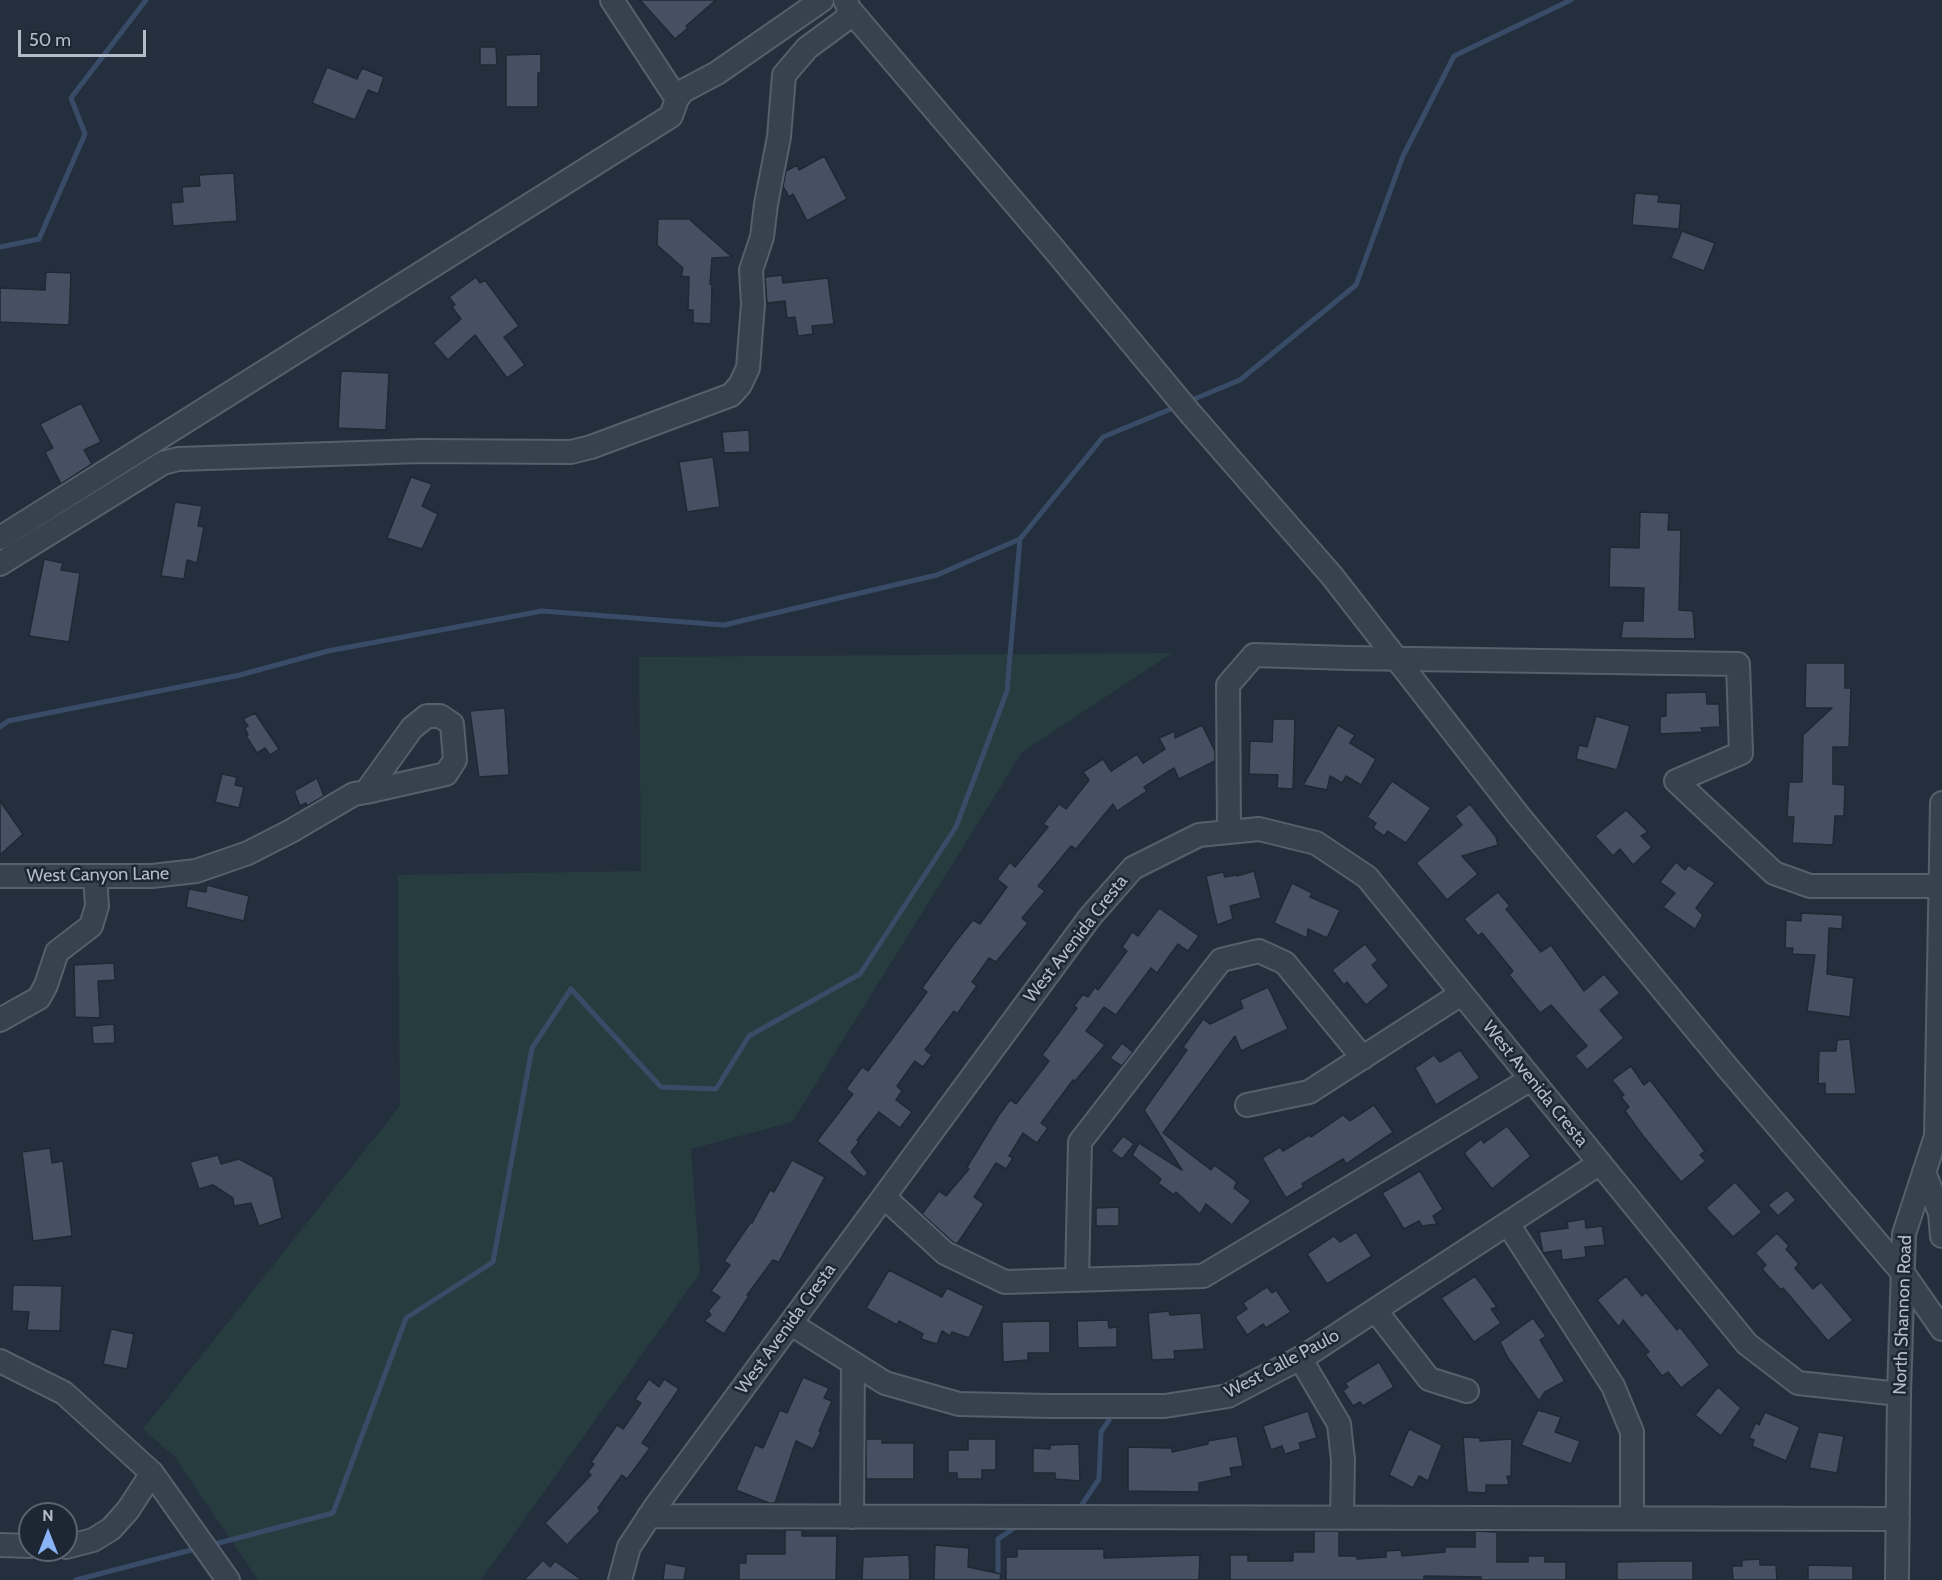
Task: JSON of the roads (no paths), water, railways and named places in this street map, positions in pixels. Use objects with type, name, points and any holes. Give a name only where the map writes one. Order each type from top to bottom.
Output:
[{"type":"street","points":[[612,0],[677,99]]},
{"type":"street","points":[[0,538],[671,116],[677,99],[683,91],[717,73],[822,0]]},
{"type":"street","points":[[0,564],[163,463],[178,459],[421,451],[571,452],[591,447],[731,395],[740,385],[748,368],[753,304],[751,270],[762,237],[779,137],[784,75],[807,48],[845,20],[848,5]]},
{"type":"street","points":[[848,5],[1190,413],[1332,576],[1519,816],[1727,1067],[1903,1273],[1942,1329]]},
{"type":"street","points":[[1229,832],[1228,685],[1254,655],[1738,664],[1742,753],[1676,782],[1774,873],[1810,886],[1941,886]]},
{"type":"street","name":"West Canyon Lane","points":[[0,876],[152,876],[196,871],[248,853],[354,794],[366,792]]},
{"type":"street","name":"North Shannon Road","points":[[1897,1580],[1904,1234],[1936,1136],[1939,1118],[1942,803]]},
{"type":"street","name":"West Avenida Cresta","points":[[620,1580],[628,1547],[649,1516],[1090,916],[1133,868],[1199,835],[1259,829],[1316,843],[1367,877],[1748,1344],[1798,1383],[1899,1394]]},
{"type":"street","points":[[0,1020],[39,998],[57,952],[92,926],[97,906],[95,876]]},
{"type":"street","points":[[1077,1280],[1080,1142],[1221,960],[1258,951],[1285,963],[1363,1058]]},
{"type":"street","points":[[1247,1105],[1309,1092],[1461,994]]},
{"type":"street","points":[[884,1197],[945,1253],[1005,1282],[1203,1276],[1531,1079]]},
{"type":"street","name":"West Calle Paulo","points":[[790,1324],[885,1383],[959,1404],[1165,1406],[1228,1396],[1300,1359],[1600,1163]]},
{"type":"street","points":[[1924,1172],[1940,1213],[1942,1236]]},
{"type":"street","points":[[1508,1224],[1613,1386],[1632,1432],[1632,1518]]},
{"type":"street","points":[[1376,1311],[1429,1379],[1467,1391]]},
{"type":"street","points":[[1300,1359],[1339,1425],[1342,1460],[1342,1518]]},
{"type":"street","points":[[0,1361],[64,1393],[152,1473],[228,1580]]},
{"type":"street","points":[[852,1516],[853,1363]]},
{"type":"street","points":[[78,1543],[93,1539],[111,1529],[128,1510],[152,1473]]},
{"type":"street","points":[[649,1516],[1898,1519]]},
{"type":"street","points":[[0,1545],[18,1546]]},
{"type":"waterway","points":[[0,247],[39,239],[85,134],[71,98],[146,0]]},
{"type":"waterway","points":[[1187,402],[1240,380],[1356,285],[1403,156],[1454,56],[1571,0]]},
{"type":"waterway","points":[[211,1545],[333,1513],[406,1318],[493,1262],[532,1048],[571,989],[661,1087],[716,1089],[749,1036],[860,974],[956,827],[1007,691],[1020,539],[1103,437],[1178,406]]},
{"type":"waterway","points":[[0,727],[8,721],[240,675],[328,651],[542,611],[724,625],[937,575],[1020,539]]},
{"type":"waterway","points":[[1076,1507],[1081,1506],[1099,1479],[1101,1432],[1109,1420]]},
{"type":"waterway","points":[[998,1580],[998,1539],[1020,1524]]},
{"type":"waterway","points":[[76,1580],[199,1548]]}]
